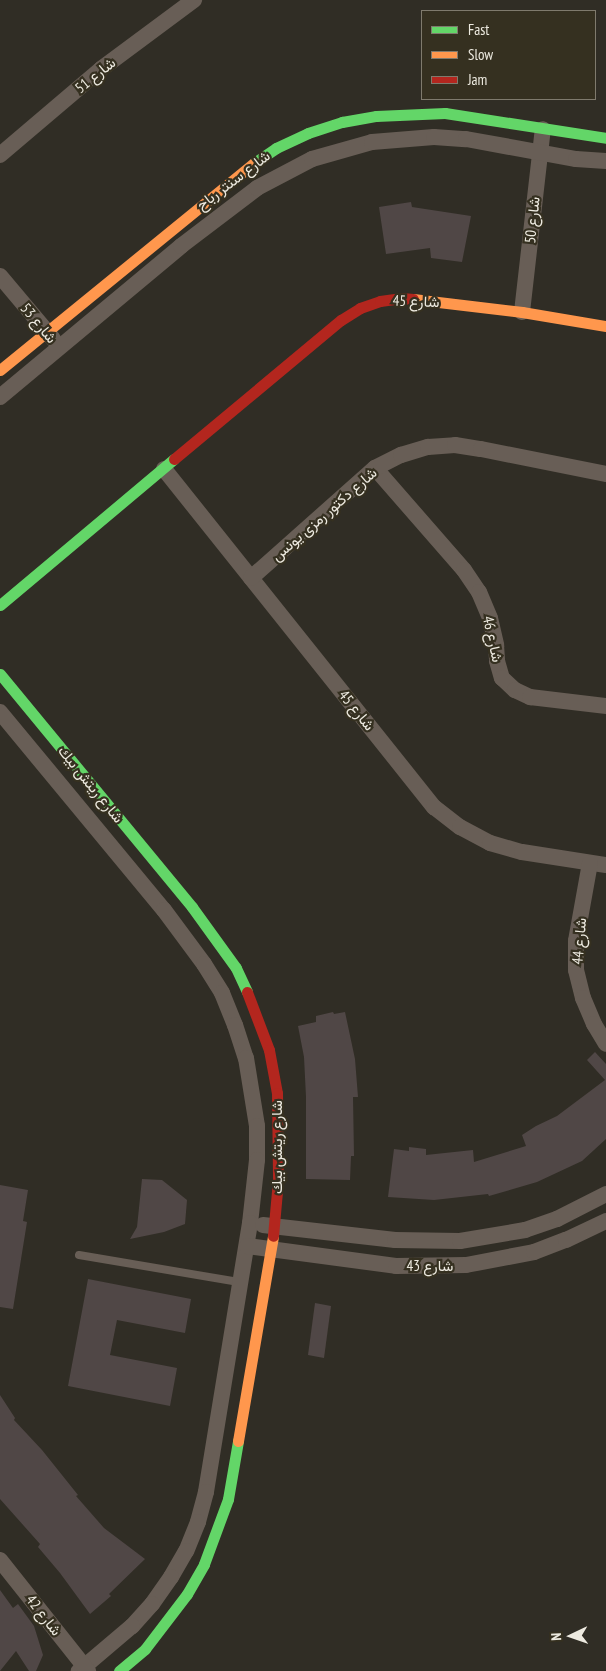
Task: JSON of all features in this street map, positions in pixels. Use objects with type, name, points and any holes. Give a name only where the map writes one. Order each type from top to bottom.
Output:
[{"type":"street","name":"شارع 51","points":[[0,155],[102,69],[194,0]]},
{"type":"street","name":"شارع سنتر رباح","points":[[0,370],[247,167],[276,148],[308,133],[342,122],[376,116],[446,113],[492,118],[543,129],[606,138]]},
{"type":"street","name":"شارع 50","points":[[522,312],[543,129]]},
{"type":"street","name":"شارع سنتر رباح","points":[[0,396],[181,246],[257,188],[312,159],[342,149],[403,138],[466,139],[540,153],[606,161]]},
{"type":"street","name":"شارع 53","points":[[0,276],[59,347]]},
{"type":"street","name":"شارع 45","points":[[0,605],[341,320],[360,308],[380,301],[402,298],[522,312],[606,326]]},
{"type":"street","name":"شارع دكتور رمزى يونس","points":[[251,578],[375,468],[401,455],[428,448],[454,445],[482,448],[606,474]]},
{"type":"street","name":"شارع 46","points":[[375,468],[464,570],[479,592],[490,618],[496,645],[496,661],[502,678],[514,690],[530,697],[606,706]]},
{"type":"street","name":"شارع 45","points":[[164,469],[434,807],[460,827],[490,843],[522,852],[598,864]]},
{"type":"street","name":"شارع ريتش بيك","points":[[0,674],[192,907],[236,968],[255,1008],[269,1050],[277,1093],[279,1171],[274,1226],[228,1499],[218,1532],[204,1564],[172,1616],[145,1649],[119,1671]]},
{"type":"street","name":"شارع ريتش بيك","points":[[0,712],[164,910],[204,964],[222,993],[235,1025],[253,1091],[257,1160],[250,1223],[206,1492],[198,1522],[179,1564],[152,1604],[132,1626],[84,1669]]},
{"type":"street","name":"شارع 44","points":[[598,864],[576,941],[576,970],[583,998],[594,1024],[606,1044]]},
{"type":"street","name":"شارع 43","points":[[250,1223],[395,1240],[460,1241],[525,1230],[556,1219],[606,1194]]},
{"type":"street","name":"شارع 43","points":[[247,1246],[396,1266],[466,1265],[534,1252],[566,1240],[606,1221]]},
{"type":"street","name":"شارع 42","points":[[0,1560],[84,1669]]},
{"type":"lane","points":[[79,1254],[239,1282]]},
{"type":"building","points":[[411,202],[412,207],[471,216],[462,262],[431,258],[430,248],[386,254],[379,207]]},
{"type":"building","points":[[333,1012],[334,1014],[345,1012],[355,1059],[358,1097],[353,1097],[354,1156],[351,1156],[350,1180],[306,1179],[304,1057],[298,1026],[316,1022],[316,1016]]},
{"type":"building","points":[[595,1052],[606,1064],[606,1139],[582,1161],[537,1182],[489,1196],[488,1194],[434,1200],[388,1197],[394,1149],[409,1151],[409,1147],[426,1149],[426,1155],[473,1150],[474,1162],[526,1146],[522,1135],[557,1116],[605,1080],[587,1060]]},
{"type":"building","points":[[142,1179],[162,1180],[187,1200],[185,1224],[164,1232],[130,1239],[137,1227]]},
{"type":"building","points":[[0,1185],[28,1190],[23,1221],[27,1222],[13,1309],[0,1307]]},
{"type":"building","points":[[88,1279],[191,1299],[185,1333],[117,1320],[110,1355],[177,1368],[170,1406],[68,1386]]},
{"type":"building","points":[[315,1303],[331,1306],[324,1358],[308,1355]]},
{"type":"building","points":[[0,1395],[15,1418],[14,1420],[42,1450],[78,1495],[76,1496],[104,1528],[145,1559],[109,1594],[111,1596],[90,1614],[38,1547],[40,1544],[0,1499]]},
{"type":"building","points":[[0,1590],[13,1608],[18,1604],[34,1626],[43,1655],[36,1671],[29,1671],[16,1651],[0,1671]]},
{"type":"traffic: fast","points":[[254,163],[276,148],[308,133],[342,122],[376,116],[445,113],[606,138]]},
{"type":"traffic: fast","points":[[0,605],[174,459]]},
{"type":"traffic: fast","points":[[0,674],[192,907],[236,968],[247,992]]},
{"type":"traffic: fast","points":[[119,1671],[145,1649],[187,1594],[204,1564],[228,1499],[238,1441]]},
{"type":"traffic: slow","points":[[0,370],[254,163]]},
{"type":"traffic: slow","points":[[413,299],[522,312],[606,326]]},
{"type":"traffic: slow","points":[[238,1441],[273,1236]]},
{"type":"traffic: jam","points":[[174,459],[341,320],[360,308],[380,301],[402,298],[413,299]]},
{"type":"traffic: jam","points":[[247,992],[269,1050],[277,1093],[278,1180],[273,1236]]}]
